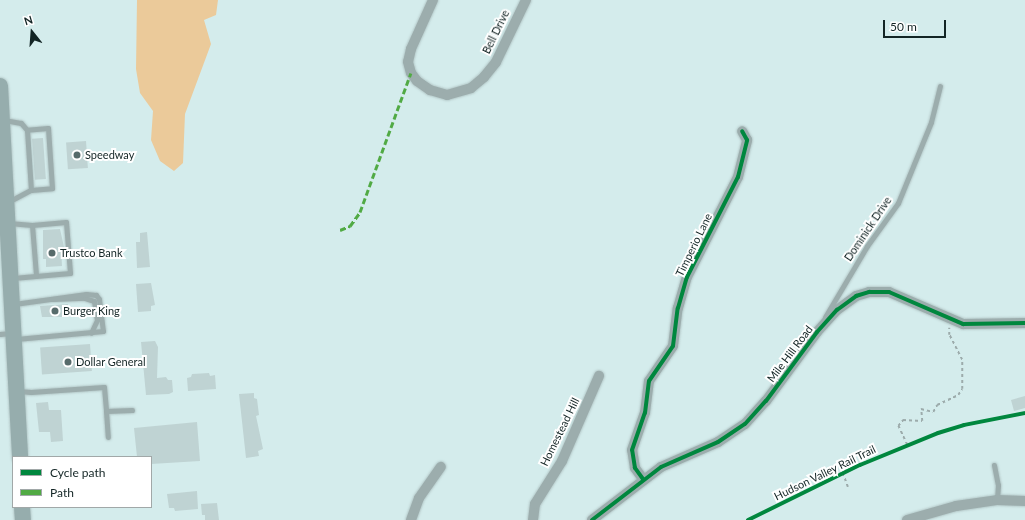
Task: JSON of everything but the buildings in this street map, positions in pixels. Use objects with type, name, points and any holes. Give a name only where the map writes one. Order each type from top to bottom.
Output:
[{"type":"highway","points":[[0,86],[5,196],[8,223],[9,270],[13,304],[9,336],[17,391],[20,456]]},
{"type":"street","name":"Bell Drive","points":[[433,0],[411,49],[408,62],[411,73],[417,81],[430,90],[447,95],[471,88],[484,77],[496,62],[526,0]]},
{"type":"street","name":"Timperio Lane","points":[[642,479],[635,468],[632,450],[645,413],[649,381],[673,346],[678,308],[687,277],[738,177],[747,140],[742,131]]},
{"type":"street","name":"Mile Hill Road","points":[[592,520],[642,479],[661,467],[718,442],[741,427],[763,405],[817,332],[850,299],[876,291],[905,298],[951,320],[981,325],[1025,323]]},
{"type":"street","name":"Homestead Hill","points":[[533,520],[535,504],[562,461],[599,376]]},
{"type":"street","points":[[411,520],[419,498],[441,467]]},
{"type":"street","points":[[907,520],[942,509],[996,500],[1025,500]]},
{"type":"lane","name":"Dominick Drive","points":[[817,332],[864,250],[898,203],[931,122],[940,86]]},
{"type":"lane","points":[[2,119],[21,123],[26,130],[31,190]]},
{"type":"lane","points":[[5,196],[31,190],[52,188],[48,128],[26,130]]},
{"type":"lane","points":[[8,223],[32,225],[66,222],[70,273],[36,275],[9,270]]},
{"type":"lane","points":[[32,225],[36,275]]},
{"type":"lane","points":[[9,336],[91,333],[102,331],[99,299],[96,295],[86,294],[49,298],[13,304]]},
{"type":"lane","points":[[17,391],[31,392],[104,387],[108,437]]},
{"type":"lane","points":[[106,411],[132,410]]},
{"type":"lane","points":[[994,466],[998,485],[996,500]]},
{"type":"path","points":[[907,446],[898,426],[903,420],[922,421],[921,409],[933,412],[937,405],[958,395],[962,390],[962,360],[949,335],[951,320]]},
{"type":"path","points":[[900,448],[912,443]]},
{"type":"path","points":[[843,474],[848,487]]},
{"type":"shaded area","points":[[137,0],[218,0],[216,15],[204,20],[211,44],[185,114],[183,163],[174,171],[160,161],[151,140],[153,111],[140,93],[136,69]]},
{"type":"marked path","points":[[340,230],[350,226],[360,212],[411,73]]},
{"type":"cycle path","points":[[643,479],[635,468],[632,450],[645,413],[649,381],[673,346],[678,308],[687,277],[738,177],[747,140],[742,131]]},
{"type":"cycle path","points":[[592,520],[661,467],[718,442],[745,424],[766,401],[817,332],[837,310],[856,296],[869,292],[889,292],[963,324],[1025,323]]},
{"type":"cycle path","name":"Hudson Valley Rail Trail","points":[[748,520],[860,465],[938,433],[964,425],[1025,413]]},
{"type":"place","name":"Speedway","points":[[77,155]]},
{"type":"place","name":"Trustco Bank","points":[[52,253]]},
{"type":"place","name":"Burger King","points":[[55,311]]},
{"type":"place","name":"Dollar General","points":[[68,362]]}]
